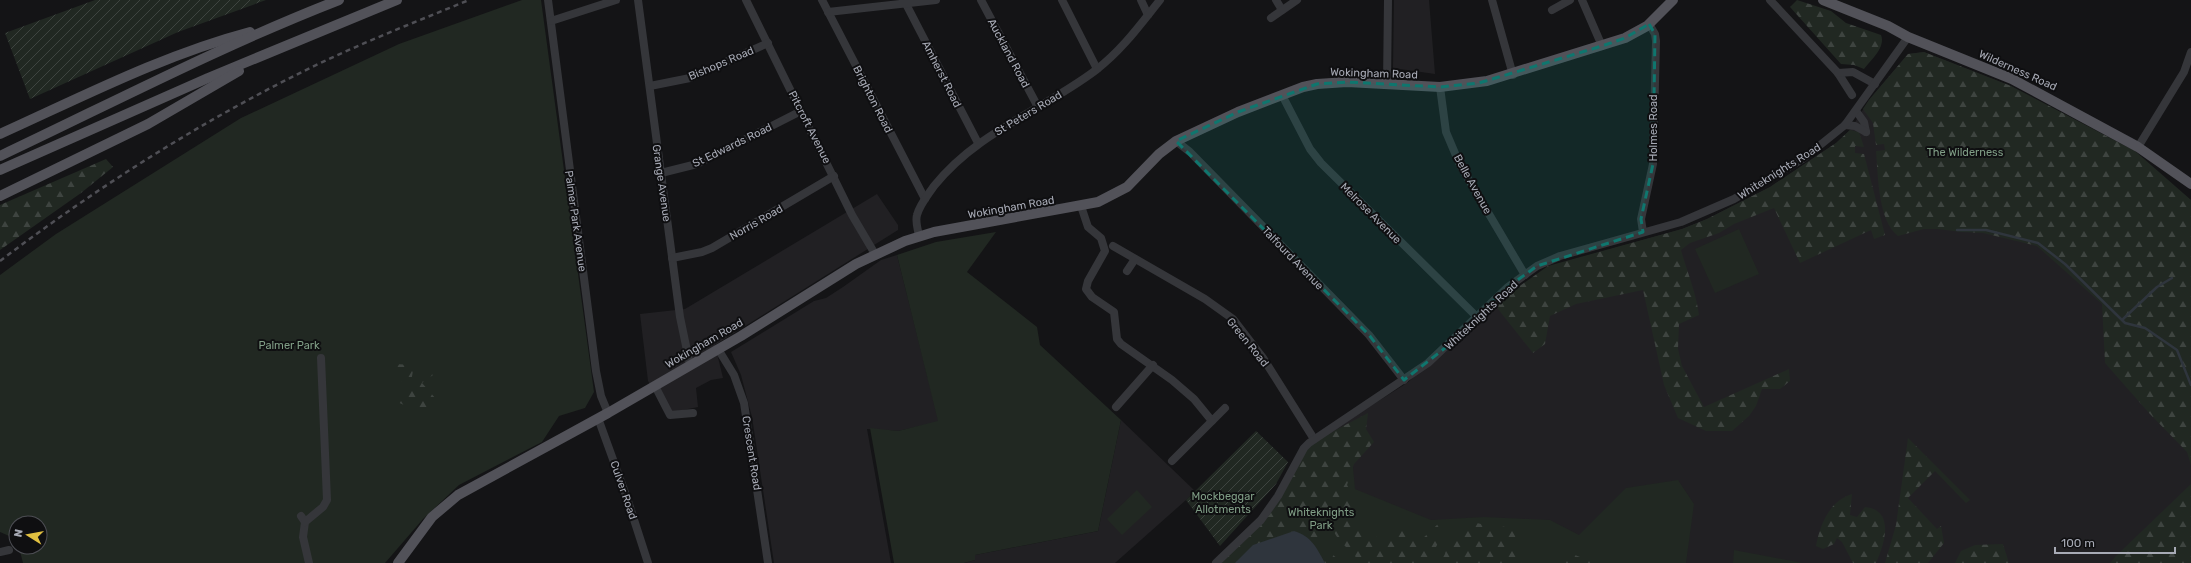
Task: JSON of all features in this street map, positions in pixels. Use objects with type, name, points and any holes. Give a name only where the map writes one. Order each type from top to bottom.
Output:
[{"type":"main road","points":[[0,156],[169,74],[278,25],[339,0]]},
{"type":"main road","points":[[0,170],[397,0]]},
{"type":"main road","name":"Wokingham Road","points":[[398,563],[432,517],[447,503],[655,386],[875,254],[919,236],[1098,202],[1120,192],[1133,182],[1159,154],[1176,141],[1238,112],[1311,85],[1326,83],[1440,87],[1478,83],[1513,75],[1625,38],[1649,24],[1673,0]]},
{"type":"main road","name":"Wilderness Road","points":[[1823,0],[1888,26],[1908,37],[2012,79],[2138,147],[2191,184]]},
{"type":"main road","points":[[0,134],[162,61],[220,40],[278,25]]},
{"type":"main road","points":[[0,196],[148,124],[213,87],[261,57]]},
{"type":"street","name":"Palmer Park Avenue","points":[[548,0],[596,371],[600,396],[608,413]]},
{"type":"street","points":[[551,24],[563,16],[616,0]]},
{"type":"street","name":"Grange Avenue","points":[[638,0],[680,317],[690,365]]},
{"type":"street","name":"Pitcroft Avenue","points":[[746,0],[852,214],[875,254]]},
{"type":"street","name":"Brighton Road","points":[[822,0],[925,199]]},
{"type":"street","points":[[828,12],[936,0]]},
{"type":"street","name":"Auckland Road","points":[[981,0],[1038,107]]},
{"type":"street","points":[[1062,0],[1097,69]]},
{"type":"street","points":[[1141,0],[1148,15]]},
{"type":"street","name":"St Peters Road","points":[[919,236],[916,216],[925,199],[950,166],[978,144],[1068,90],[1097,69],[1133,35],[1160,0]]},
{"type":"street","points":[[1276,0],[1282,10]]},
{"type":"street","points":[[1271,18],[1297,0]]},
{"type":"street","points":[[1387,84],[1388,0]]},
{"type":"street","points":[[1492,0],[1513,75]]},
{"type":"street","points":[[1552,10],[1570,0]]},
{"type":"street","points":[[1582,0],[1602,46]]},
{"type":"street","points":[[1770,0],[1838,73],[1852,95]]},
{"type":"street","name":"Amherst Road","points":[[906,4],[978,144]]},
{"type":"street","name":"Holmes Road","points":[[1643,232],[1641,219],[1653,164],[1656,41],[1655,34],[1649,24]]},
{"type":"street","name":"Whiteknights Road","points":[[1216,563],[1261,520],[1278,496],[1304,448],[1314,439],[1404,380],[1449,345],[1508,287],[1537,266],[1560,256],[1681,222],[1734,199],[1804,158],[1845,126],[1908,37]]},
{"type":"street","name":"Bishops Road","points":[[650,86],[690,78],[768,43]]},
{"type":"street","points":[[2138,147],[2184,72],[2191,52]]},
{"type":"street","points":[[1838,73],[1853,72],[1875,84]]},
{"type":"street","name":"Belle Avenue","points":[[1440,87],[1446,132],[1460,165],[1525,275]]},
{"type":"street","name":"Melrose Avenue","points":[[1282,95],[1310,149],[1321,163],[1477,317]]},
{"type":"street","name":"St Edwards Road","points":[[661,173],[697,164],[801,111]]},
{"type":"street","points":[[1845,126],[1854,126],[1866,132],[1864,122],[1856,111]]},
{"type":"street","name":"Talfourd Avenue","points":[[1176,141],[1190,152],[1369,335],[1404,380]]},
{"type":"street","name":"Norris Road","points":[[672,258],[702,252],[712,248],[834,176]]},
{"type":"street","points":[[1080,206],[1088,226],[1101,238],[1105,251],[1088,281],[1086,289],[1092,297],[1114,312],[1117,339],[1121,344],[1153,365],[1194,399],[1212,421]]},
{"type":"street","name":"Green Road","points":[[1113,246],[1205,299],[1233,319],[1263,358],[1314,439]]},
{"type":"street","points":[[1128,271],[1135,259]]},
{"type":"street","name":"Crescent Road","points":[[718,349],[734,375],[744,403],[768,563]]},
{"type":"street","points":[[309,563],[303,536],[303,519],[323,507],[327,500],[321,358]]},
{"type":"street","points":[[1116,407],[1153,365]]},
{"type":"street","points":[[655,386],[670,415],[693,413]]},
{"type":"street","points":[[1172,461],[1225,408]]},
{"type":"street","name":"Culver Road","points":[[598,418],[627,498],[648,563]]},
{"type":"highlighted area","points":[[1649,24],[1655,34],[1653,164],[1641,219],[1643,232],[1537,266],[1508,287],[1449,345],[1404,380],[1369,335],[1176,141],[1238,112],[1317,84],[1347,82],[1440,87],[1479,83],[1602,46],[1625,38]]},
{"type":"shaded area","points":[[1394,0],[1429,0],[1435,74],[1393,68]]},
{"type":"shaded area","points":[[1924,52],[2011,86],[2191,200],[2191,563],[1219,563],[1270,514],[1315,441],[1407,383],[1499,300],[1568,261],[1682,229],[1707,219],[1770,187],[1836,143],[1850,130],[1869,100],[1908,54]]},
{"type":"shaded area","points":[[877,194],[898,225],[898,230],[715,345],[723,378],[711,380],[696,388],[698,407],[668,413],[648,381],[640,314],[685,309]]},
{"type":"shaded area","points":[[897,255],[939,422],[898,431],[867,429],[891,563],[774,563],[752,417],[741,375],[731,352],[814,301],[826,298],[881,260]]},
{"type":"shaded area","points":[[1121,420],[1195,491],[1186,500],[1115,563],[964,563],[975,560],[975,555],[1098,531]]},
{"type":"shaded area","points":[[1294,531],[1305,536],[1313,543],[1325,563],[1235,563],[1253,545]]},
{"type":"green space","points":[[95,0],[266,0],[178,32],[30,99],[5,33]]},
{"type":"green space","name":"Palmer Park","points":[[522,0],[541,0],[594,392],[585,408],[559,416],[542,442],[459,485],[423,519],[385,563],[23,563],[21,555],[48,555],[48,515],[8,515],[8,536],[0,532],[0,275],[56,234],[241,118],[399,44]]},
{"type":"green space","points":[[1797,0],[1831,11],[1846,23],[1881,35],[1882,40],[1880,49],[1864,69],[1854,65],[1841,64],[1790,7]]},
{"type":"green space","name":"The Wilderness","points":[[1924,52],[2011,86],[2135,151],[2191,200],[2191,465],[2187,452],[2149,413],[2105,363],[2102,304],[2037,246],[1983,233],[1924,229],[1898,236],[1891,229],[1886,220],[1880,197],[1877,172],[1876,151],[1885,150],[1884,144],[1876,145],[1873,123],[1863,109],[1908,54]]},
{"type":"green space","points":[[1850,130],[1859,132],[1864,147],[1855,146],[1855,153],[1864,154],[1885,235],[1874,239],[1871,230],[1800,263],[1774,208],[1734,224],[1719,233],[1690,243],[1681,250],[1694,290],[1699,315],[1679,324],[1678,349],[1682,366],[1704,407],[1789,369],[1790,381],[1780,389],[1762,389],[1756,406],[1749,416],[1732,431],[1706,431],[1678,418],[1664,385],[1643,290],[1576,304],[1550,316],[1545,344],[1533,353],[1494,304],[1548,266],[1682,229],[1707,219],[1770,187],[1836,143]]},
{"type":"green space","points":[[106,159],[113,167],[81,193],[0,250],[0,205]]},
{"type":"green space","points":[[1739,229],[1759,274],[1715,293],[1695,249]]},
{"type":"green space","points":[[996,232],[967,272],[1037,327],[1040,345],[1121,420],[1098,531],[975,555],[975,560],[964,563],[894,563],[870,428],[898,431],[938,421],[897,255],[936,242]]},
{"type":"green space","points":[[394,364],[414,365],[411,382],[428,372],[433,375],[422,383],[436,399],[430,412],[413,409],[395,401],[394,396],[406,386],[391,369]]},
{"type":"green space","points":[[1368,413],[1366,429],[1374,442],[1354,464],[1347,485],[1360,507],[1355,515],[1354,527],[1365,527],[1376,534],[1377,540],[1396,538],[1401,528],[1420,541],[1438,524],[1443,533],[1435,549],[1439,556],[1431,563],[1360,563],[1336,536],[1332,525],[1325,524],[1318,527],[1317,535],[1323,541],[1319,546],[1302,534],[1289,532],[1272,538],[1235,563],[1219,563],[1270,514],[1305,450],[1315,441]]},
{"type":"green space","name":"Whiteknights Park","points":[[1349,424],[1355,489],[1431,520],[1484,517],[1550,520],[1579,535],[1626,488],[1678,480],[1694,504],[1686,563],[1219,563],[1270,514],[1289,483]]},
{"type":"green space","name":"Mockbeggar Allotments","points":[[1256,431],[1288,462],[1276,484],[1220,546],[1186,500]]},
{"type":"green space","points":[[1908,438],[1970,500],[1966,503],[1935,471],[1908,498],[1937,529],[1941,526],[1944,543],[1928,563],[1885,563],[1896,525]]},
{"type":"green space","points":[[2191,484],[2191,563],[2110,563],[2116,556]]},
{"type":"green space","points":[[1137,490],[1152,507],[1122,535],[1107,519]]},
{"type":"green space","points":[[1852,494],[1850,515],[1857,517],[1865,507],[1875,510],[1881,514],[1884,521],[1884,538],[1876,563],[1853,563],[1842,542],[1837,538],[1834,544],[1823,549],[1816,546],[1820,530],[1827,515],[1837,502]]},
{"type":"green space","points":[[1473,522],[1497,528],[1512,525],[1520,550],[1522,563],[1440,563],[1445,554],[1448,538],[1461,538]]},
{"type":"green space","points":[[2003,544],[2009,563],[1955,563],[1961,551],[1975,545]]},
{"type":"green space","points":[[1734,550],[1803,563],[1733,563]]},
{"type":"green space","points":[[1570,553],[1590,561],[1590,563],[1560,563]]},
{"type":"green space","points":[[1332,554],[1341,563],[1325,563],[1323,559]]},
{"type":"waterway","points":[[1957,230],[1986,230],[2038,243],[2065,264],[2125,323],[2145,328],[2177,350],[2191,385]]},
{"type":"waterway","points":[[2122,320],[2157,287],[2172,278]]},
{"type":"railway","points":[[0,261],[36,234],[146,159],[262,92],[322,62],[385,34],[469,0]]}]
